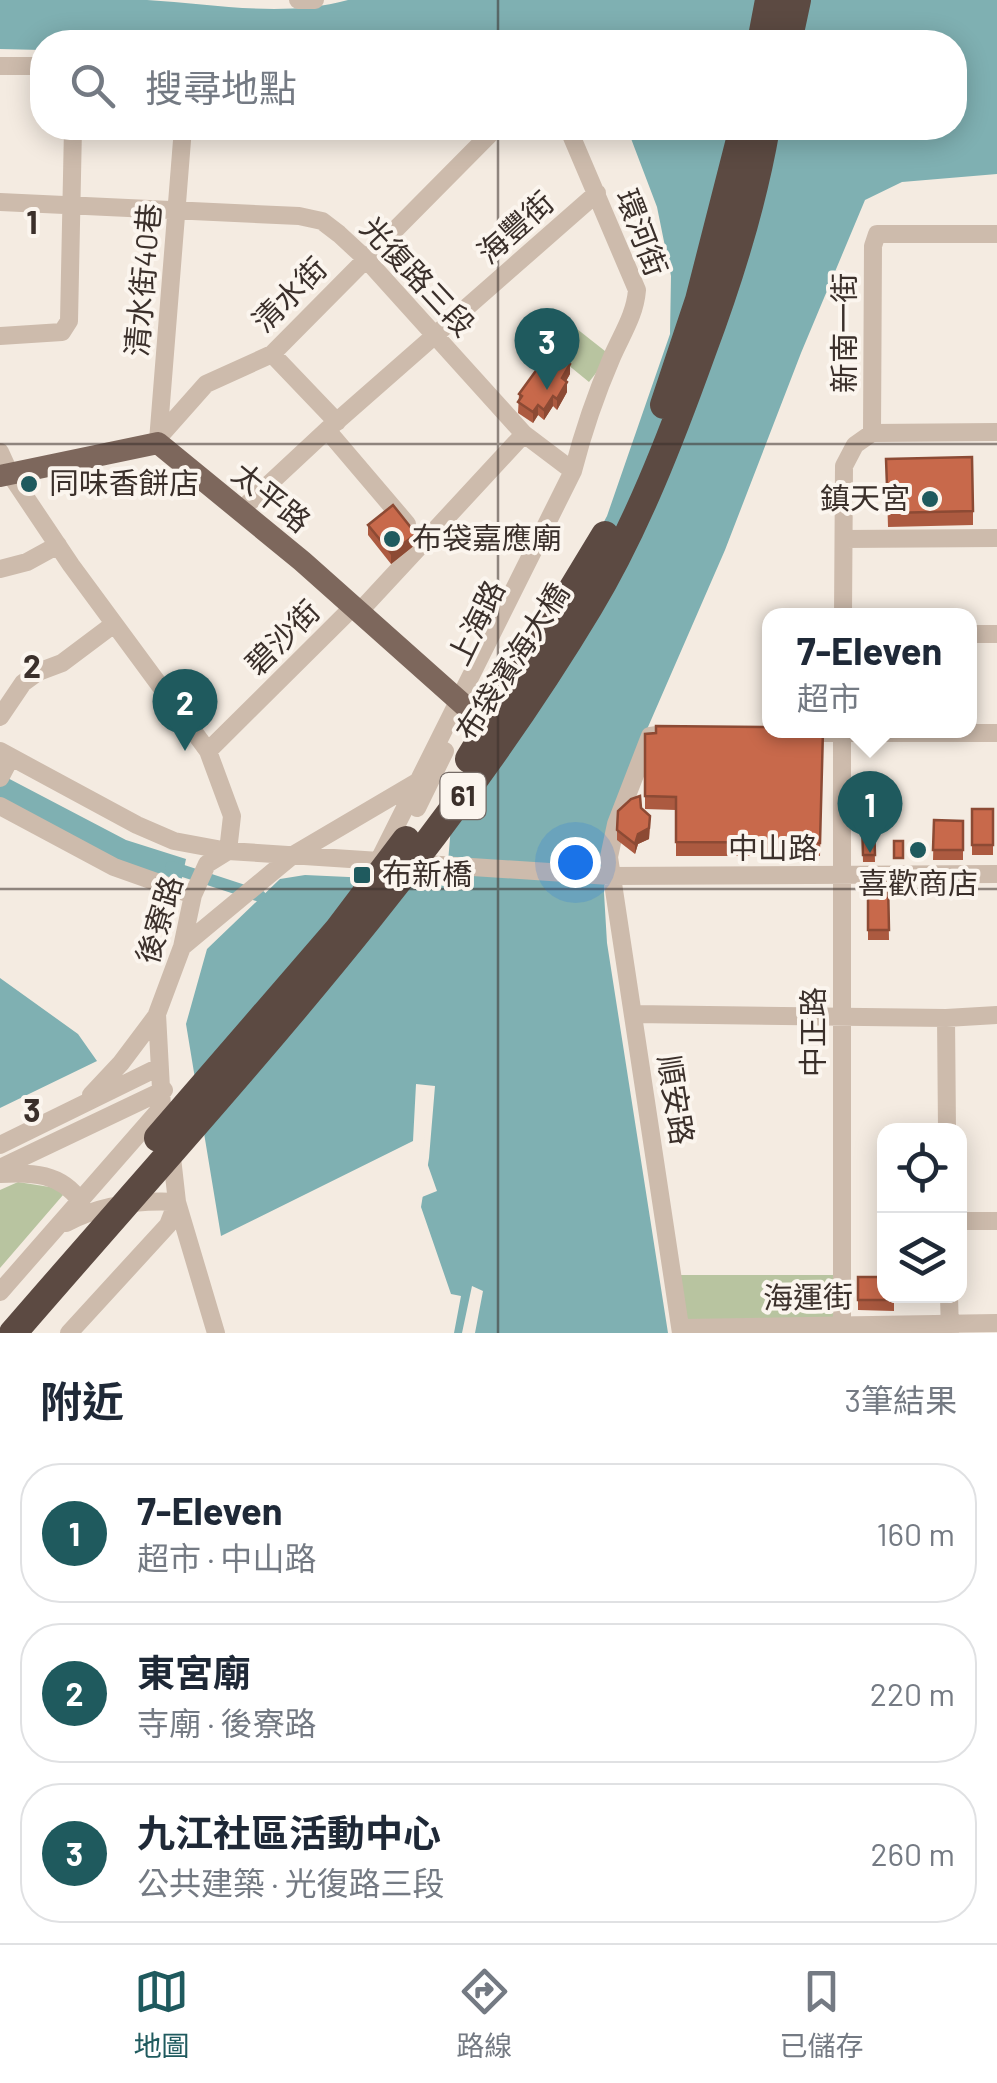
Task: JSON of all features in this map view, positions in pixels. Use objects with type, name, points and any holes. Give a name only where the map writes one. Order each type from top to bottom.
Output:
[{"type":"highway","points":[[754,30],[758,0]]},
{"type":"highway","points":[[763,30],[769,0]]},
{"type":"highway","points":[[782,30],[787,0]]},
{"type":"highway","points":[[791,30],[798,0]]},
{"type":"highway","name":"布袋濱海大橋","points":[[13,1333],[280,1029],[397,884],[502,742],[591,604],[667,450],[722,299],[747,165],[744,140]]},
{"type":"highway","name":"布袋濱海大橋","points":[[0,1320],[338,930],[473,754],[593,559],[652,443],[747,165],[761,140]]},
{"type":"main road","points":[[3,468],[158,440]]},
{"type":"main road","name":"太平路","points":[[158,440],[461,703]]},
{"type":"street","points":[[298,0],[315,0]]},
{"type":"street","points":[[0,66],[30,66]]},
{"type":"street","points":[[0,336],[62,332],[69,321],[73,140]]},
{"type":"street","name":"清水街40巷","points":[[158,440],[182,140]]},
{"type":"street","name":"清水街","points":[[158,440],[206,384],[272,354],[484,140]]},
{"type":"street","name":"環河街","points":[[573,140],[638,290],[636,308],[584,430],[573,471]]},
{"type":"street","name":"海豐街","points":[[240,511],[597,194]]},
{"type":"street","name":"光復路三段","points":[[0,202],[299,216],[322,221],[365,258],[524,434],[573,471]]},
{"type":"street","name":"新南一街","points":[[872,433],[873,246],[877,234],[997,234]]},
{"type":"street","points":[[272,354],[424,544]]},
{"type":"street","points":[[843,608],[844,466],[855,445],[872,433],[997,432]]},
{"type":"street","name":"碧沙街","points":[[208,751],[424,544],[524,434]]},
{"type":"street","points":[[3,468],[208,751],[232,816],[228,851]]},
{"type":"street","name":"上海路","points":[[379,860],[392,848],[415,811],[461,703],[573,471]]},
{"type":"street","points":[[844,539],[997,538]]},
{"type":"street","points":[[0,569],[27,562],[58,545]]},
{"type":"street","points":[[0,716],[23,682],[62,663],[114,624]]},
{"type":"street","name":"上海路","points":[[379,860],[461,703]]},
{"type":"street","name":"順安路","points":[[669,735],[650,736],[608,849],[681,1330]]},
{"type":"street","name":"中正路","points":[[842,738],[842,1329]]},
{"type":"street","points":[[0,778],[6,754],[137,825],[174,841],[228,851],[610,876]]},
{"type":"street","points":[[182,948],[293,855],[417,782]]},
{"type":"street","points":[[0,806],[114,867],[193,895]]},
{"type":"street","name":"後寮路","points":[[216,1333],[177,1202],[159,1067],[157,1014],[182,948],[193,895],[207,864],[228,851]]},
{"type":"street","name":"中山路","points":[[610,876],[997,874]]},
{"type":"street","points":[[81,1105],[122,1063],[157,1014]]},
{"type":"street","points":[[634,1014],[946,1018],[997,1015]]},
{"type":"street","points":[[946,1018],[947,1123]]},
{"type":"street","points":[[0,1145],[159,1067]]},
{"type":"street","points":[[0,1171],[163,1098]]},
{"type":"street","points":[[0,1292],[163,1098]]},
{"type":"street","points":[[0,1171],[32,1172],[69,1184],[80,1200]]},
{"type":"street","points":[[56,1228],[80,1216],[144,1200],[177,1202],[168,1224],[69,1333]]},
{"type":"street","points":[[967,1221],[997,1221]]},
{"type":"street","points":[[154,1240],[172,1238],[190,1247]]},
{"type":"street","points":[[949,1303],[950,1328]]},
{"type":"street","name":"海運街","points":[[681,1330],[950,1328],[997,1324]]},
{"type":"green space","points":[[572,325],[610,355],[589,382],[551,351]]},
{"type":"green space","points":[[18,1182],[56,1188],[63,1195],[0,1268],[0,1190]]},
{"type":"green space","points":[[672,1275],[842,1275],[843,1333],[684,1333]]},
{"type":"water","points":[[0,0],[147,0],[274,9],[348,0],[997,0],[997,174],[902,182],[865,200],[725,550],[648,727],[608,849],[604,893],[607,943],[668,1333],[454,1333],[461,1296],[451,1294],[421,1207],[435,1086],[416,1084],[413,1141],[221,1236],[186,1024],[207,949],[280,879],[305,875],[446,886],[453,802],[607,516],[670,334],[671,276],[657,207],[632,140],[967,140],[967,30],[30,30],[30,50],[0,49]]},
{"type":"water","points":[[0,774],[126,840],[186,859],[180,887],[112,863],[0,801]]},
{"type":"water","points":[[0,978],[78,1034],[97,1061],[0,1108]]},
{"type":"pier","points":[[420,1086],[434,1088],[425,1157],[437,1191],[417,1199],[430,1090],[421,1089],[416,1145],[316,1195],[416,1143]]},
{"type":"pier","points":[[472,1286],[483,1291],[475,1333],[462,1333]]},
{"type":"building","points":[[551,350],[570,364],[562,378],[567,382],[557,399],[553,396],[544,410],[538,405],[533,412],[518,402],[522,396],[519,394]]},
{"type":"building","name":"鎮天宮","points":[[972,457],[973,511],[888,513],[886,459]]},
{"type":"building","name":"布袋嘉應廟","points":[[393,505],[416,534],[391,553],[368,525]]},
{"type":"building","points":[[656,726],[762,727],[762,738],[823,738],[820,843],[676,842],[676,797],[645,796],[645,734],[656,733]]},
{"type":"building","points":[[640,796],[641,808],[650,816],[649,828],[638,834],[635,844],[617,830],[618,811]]},
{"type":"building","points":[[972,809],[993,809],[993,845],[972,845]]},
{"type":"building","points":[[934,820],[963,821],[963,850],[933,850]]},
{"type":"building","points":[[862,822],[874,822],[875,855],[863,855]]},
{"type":"building","points":[[894,841],[903,841],[903,858],[894,858]]},
{"type":"building","points":[[868,882],[888,882],[889,930],[868,930]]},
{"type":"building","points":[[858,1277],[877,1277],[877,1300],[858,1300]]},
{"type":"waterway","points":[[171,867],[260,896]]},
{"type":"place","name":"九江社區活動中心","points":[[547,390]]},
{"type":"place","name":"同味香餅店","points":[[29,484]]},
{"type":"place","name":"鎮天宮","points":[[930,499]]},
{"type":"place","name":"布袋嘉應廟","points":[[392,539]]},
{"type":"place","name":"東宮廟","points":[[185,751]]},
{"type":"place","name":"喜歡商店","points":[[918,850]]},
{"type":"place","name":"7-Eleven","points":[[870,853]]},
{"type":"place","name":"布新橋","points":[[362,875]]}]
